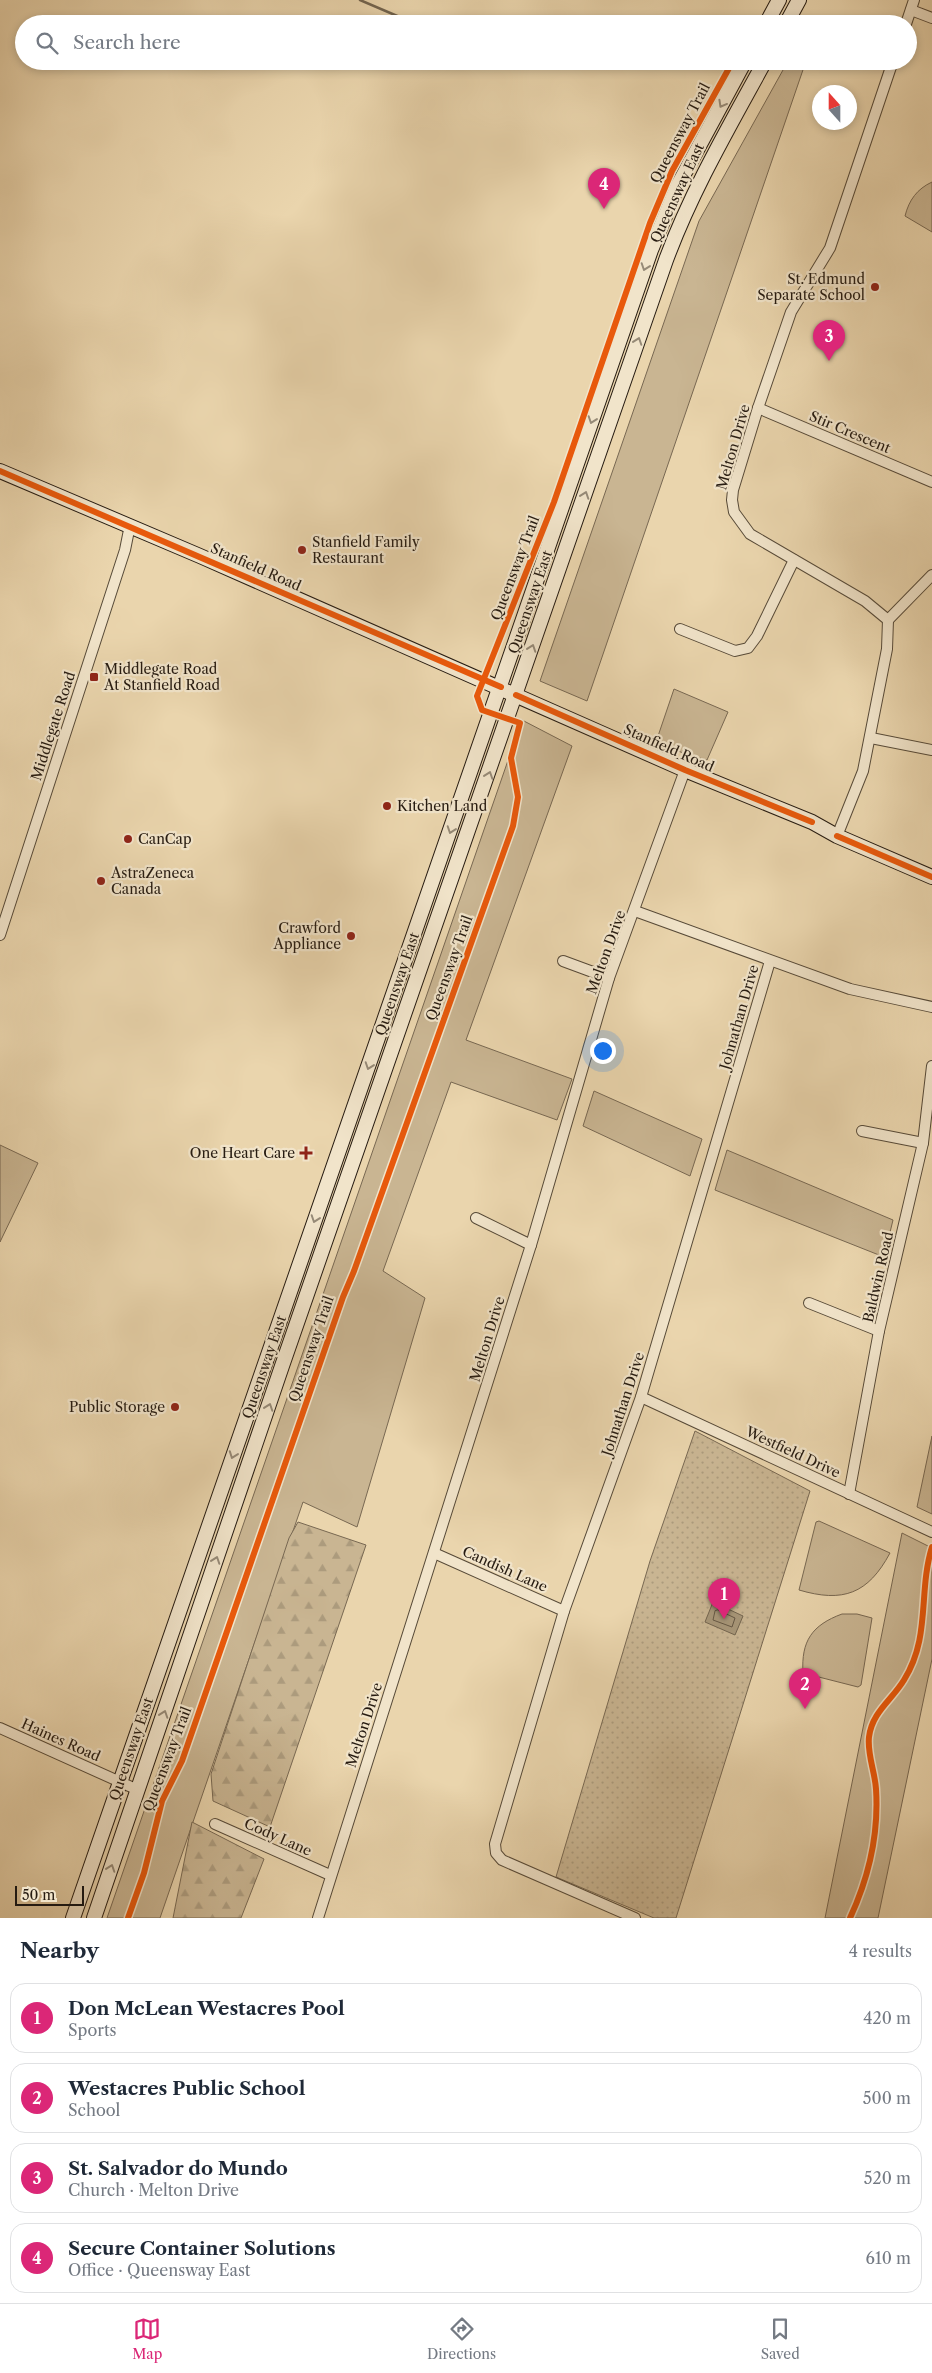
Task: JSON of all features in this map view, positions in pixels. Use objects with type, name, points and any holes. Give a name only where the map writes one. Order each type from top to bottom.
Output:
[{"type":"main road","points":[[771,15],[780,0]]},
{"type":"main road","points":[[791,15],[799,0]]},
{"type":"main road","name":"Queensway East","points":[[73,1918],[658,234],[695,151],[740,70]]},
{"type":"main road","name":"Queensway East","points":[[94,1918],[286,1356],[680,224],[708,164],[760,70]]},
{"type":"main road","name":"Stanfield Road","points":[[0,471],[501,687],[685,770],[812,822],[837,836],[932,877]]},
{"type":"street","points":[[913,5],[932,18]]},
{"type":"street","name":"Melton Drive","points":[[888,620],[865,601],[750,534],[734,512],[733,490],[758,408],[791,312],[830,248],[890,70]]},
{"type":"street","name":"Stir Crescent","points":[[758,408],[932,482]]},
{"type":"street","name":"Middlegate Road","points":[[0,935],[125,550],[130,526]]},
{"type":"street","points":[[680,629],[732,650],[740,651],[748,648],[757,636],[794,560]]},
{"type":"street","points":[[837,836],[863,771],[871,738],[887,649],[888,620],[932,575]]},
{"type":"street","points":[[871,738],[932,750]]},
{"type":"street","name":"Melton Drive","points":[[318,1918],[330,1875],[531,1245],[609,978],[685,770]]},
{"type":"street","points":[[635,911],[850,989],[932,1007]]},
{"type":"street","points":[[563,961],[609,978]]},
{"type":"street","name":"Johnathan Drive","points":[[635,1918],[502,1860],[496,1853],[495,1844],[564,1611],[642,1397],[770,961]]},
{"type":"street","name":"Baldwin Road","points":[[849,1494],[879,1332],[923,1143],[932,1066]]},
{"type":"street","points":[[862,1131],[923,1143]]},
{"type":"street","points":[[476,1218],[531,1245]]},
{"type":"street","points":[[809,1303],[879,1332]]},
{"type":"street","name":"Westfield Drive","points":[[642,1397],[932,1532]]},
{"type":"street","name":"Candish Lane","points":[[434,1553],[564,1611]]},
{"type":"street","name":"Haines Road","points":[[0,1728],[138,1790]]},
{"type":"street","name":"Cody Lane","points":[[215,1824],[330,1875]]},
{"type":"green space","points":[[783,70],[803,70],[587,701],[540,681],[699,221]]},
{"type":"green space","points":[[932,182],[932,232],[905,216],[914,196]]},
{"type":"green space","points":[[674,689],[728,712],[707,760],[688,755],[656,742]]},
{"type":"green space","points":[[522,720],[572,746],[466,1040],[572,1079],[557,1120],[451,1082],[383,1271],[425,1298],[357,1527],[303,1502],[160,1918],[107,1918]]},
{"type":"green space","points":[[594,1091],[702,1139],[690,1176],[583,1126]]},
{"type":"green space","points":[[0,1145],[38,1163],[0,1242]]},
{"type":"green space","points":[[727,1150],[893,1220],[884,1257],[715,1190]]},
{"type":"green space","points":[[695,1431],[810,1491],[676,1918],[654,1918],[556,1877],[650,1561]]},
{"type":"green space","points":[[932,1436],[932,1514],[917,1507]]},
{"type":"green space","points":[[819,1521],[890,1553],[873,1578],[853,1592],[829,1595],[799,1590],[816,1522]]},
{"type":"green space","points":[[298,1522],[366,1545],[270,1827],[213,1801],[211,1774],[289,1538]]},
{"type":"green space","points":[[902,1533],[932,1548],[932,1659],[878,1918],[825,1918]]},
{"type":"green space","points":[[842,1614],[857,1614],[872,1618],[861,1685],[858,1687],[803,1673],[804,1652],[811,1636],[823,1623]]},
{"type":"green space","points":[[192,1822],[264,1859],[241,1918],[173,1918]]},
{"type":"water","points":[[713,1602],[743,1616],[735,1635],[705,1622]]},
{"type":"waterway","points":[[360,0],[395,15]]},
{"type":"cycle path","name":"Queensway Trail","points":[[128,1918],[144,1873],[162,1801],[182,1761],[343,1297],[354,1271],[513,826],[518,797],[511,758],[520,723],[482,710],[477,696],[554,502],[650,223],[672,171],[728,70]]},
{"type":"cycle path","points":[[0,471],[501,687]]},
{"type":"cycle path","points":[[516,695],[685,770],[812,822]]},
{"type":"cycle path","points":[[837,836],[932,877]]},
{"type":"cycle path","points":[[850,1918],[863,1887],[876,1823],[877,1806],[869,1737],[874,1720],[904,1680],[918,1647],[928,1564],[932,1547]]},
{"type":"place","name":"Secure Container Solutions","points":[[604,209]]},
{"type":"place","name":"St. Edmund Separate School","points":[[875,287]]},
{"type":"place","name":"St. Salvador do Mundo","points":[[829,361]]},
{"type":"place","name":"Stanfield Family Restaurant","points":[[302,550]]},
{"type":"place","name":"Middlegate Road At Stanfield Road","points":[[94,677]]},
{"type":"place","name":"Kitchen Land","points":[[387,806]]},
{"type":"place","name":"CanCap","points":[[128,839]]},
{"type":"place","name":"AstraZeneca Canada","points":[[101,881]]},
{"type":"place","name":"Crawford Appliance","points":[[351,936]]},
{"type":"place","name":"One Heart Care","points":[[306,1153]]},
{"type":"place","name":"Public Storage","points":[[175,1407]]},
{"type":"place","name":"Don McLean Westacres Pool","points":[[724,1619]]},
{"type":"place","name":"Westacres Public School","points":[[805,1709]]}]
